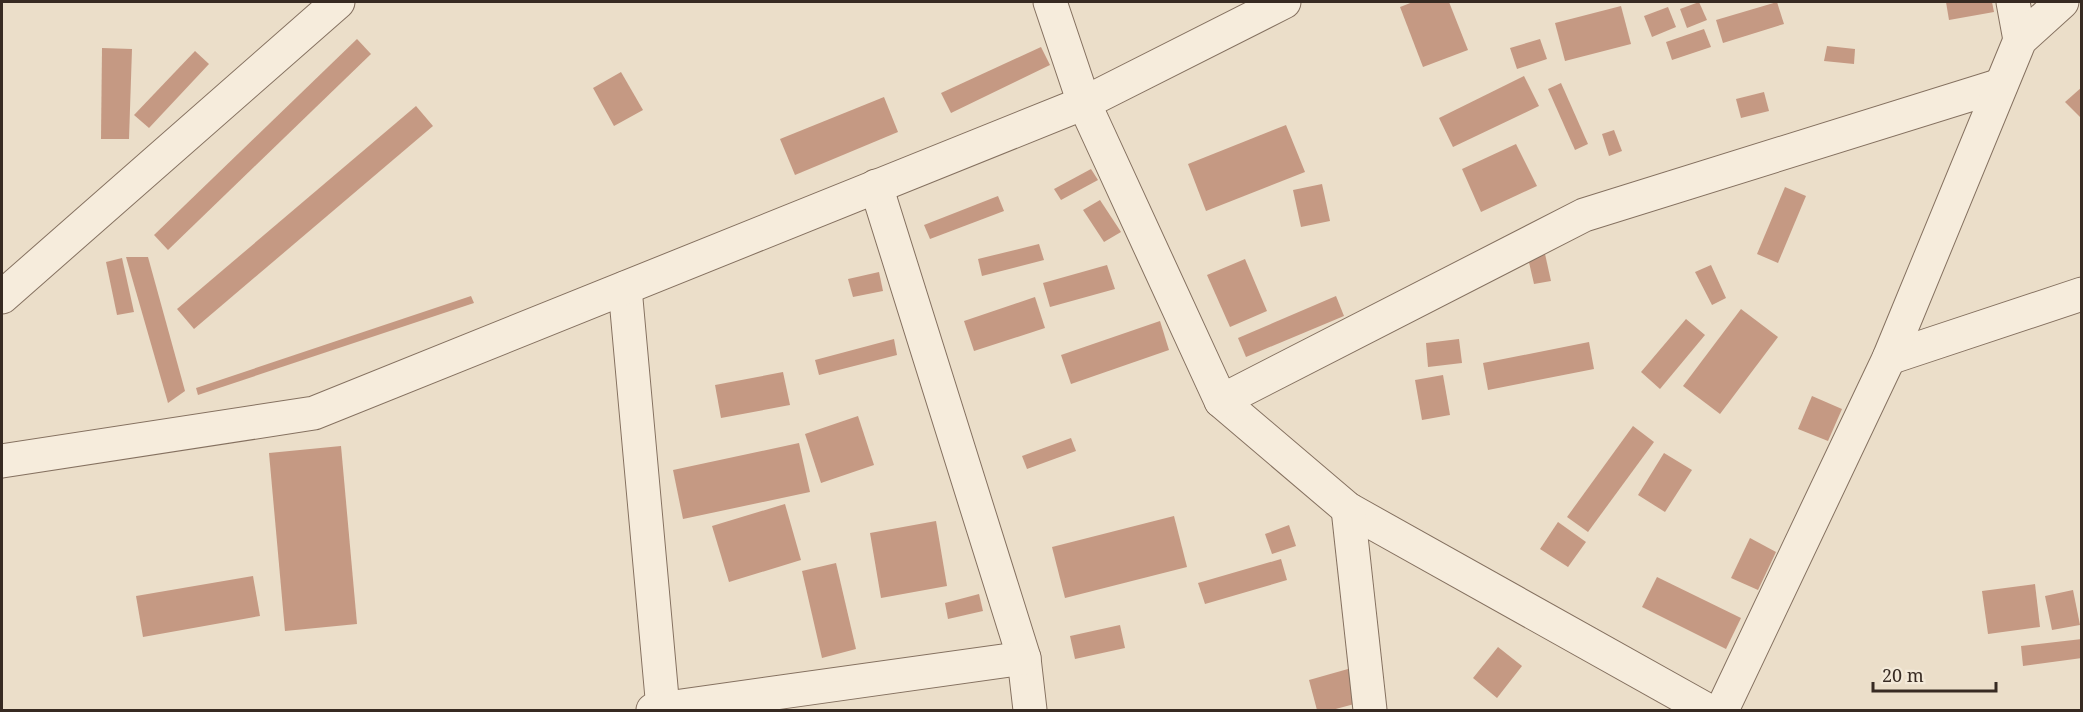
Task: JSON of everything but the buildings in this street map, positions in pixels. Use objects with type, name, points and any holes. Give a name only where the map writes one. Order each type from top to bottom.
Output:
[{"type":"street","points":[[2,297],[338,2]]},
{"type":"street","points":[[1050,2],[1084,103],[1221,401],[1348,509],[1707,711]]},
{"type":"street","points":[[2,461],[314,413],[1084,103],[1284,2]]},
{"type":"street","points":[[2013,2],[2020,40]]},
{"type":"street","points":[[1722,711],[1889,358],[2020,40],[2062,2]]},
{"type":"street","points":[[1221,401],[1584,215],[2001,85]]},
{"type":"street","points":[[876,186],[1024,658],[1030,711]]},
{"type":"street","points":[[625,288],[658,710],[1024,658]]},
{"type":"street","points":[[1889,358],[2082,294]]},
{"type":"street","points":[[1348,509],[1370,711]]}]
